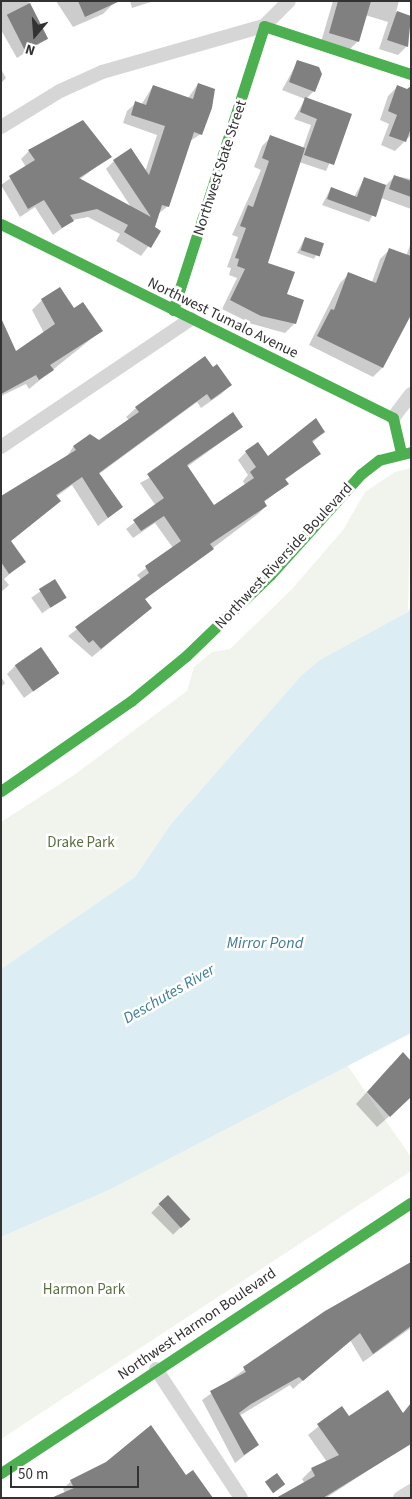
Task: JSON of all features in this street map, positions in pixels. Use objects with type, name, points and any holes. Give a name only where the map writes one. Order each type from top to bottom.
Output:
[{"type":"street","points":[[1,128],[60,91],[102,72],[264,26],[289,1]]},
{"type":"street","points":[[264,26],[411,74]]},
{"type":"street","name":"Northwest State Street","points":[[173,310],[264,26]]},
{"type":"street","name":"Northwest Tumalo Avenue","points":[[1,224],[393,418]]},
{"type":"street","points":[[1,447],[191,319]]},
{"type":"street","points":[[406,452],[393,418],[411,394]]},
{"type":"street","name":"Northwest Riverside Boulevard","points":[[1,790],[131,701],[186,656],[270,575],[361,474],[406,452]]},
{"type":"street","name":"Northwest Harmon Boulevard","points":[[1,1473],[156,1369],[411,1203]]},
{"type":"street","points":[[156,1369],[241,1498]]},
{"type":"street","points":[[400,1498],[411,1491]]},
{"type":"green space","name":"Drake Park","points":[[411,468],[408,612],[300,677],[171,824],[135,877],[1,969],[1,822],[74,775],[187,691],[194,667],[212,652],[230,649],[292,589],[343,530],[365,492],[395,472]]},
{"type":"green space","name":"Harmon Park","points":[[347,1065],[411,1157],[411,1171],[1,1439],[1,1237],[109,1190]]},
{"type":"water","name":"Mirror Pond","points":[[411,606],[411,1033],[109,1190],[1,1237],[1,969],[135,877],[171,824],[300,677],[320,660],[408,612]]},
{"type":"building","points":[[78,1],[120,1],[85,17]]},
{"type":"building","points":[[338,1],[371,1],[359,42],[329,33]]},
{"type":"building","points":[[30,3],[48,39],[25,50],[7,15]]},
{"type":"building","points":[[397,11],[411,16],[408,47],[387,40]]},
{"type":"building","points":[[297,60],[319,67],[322,74],[315,92],[289,82]]},
{"type":"building","points":[[198,83],[215,89],[212,108],[202,135],[194,132],[169,207],[162,205],[155,227],[161,231],[151,248],[124,232],[128,225],[97,209],[70,215],[74,221],[62,228],[44,200],[28,209],[9,176],[35,160],[28,150],[83,120],[112,157],[79,178],[151,217],[113,160],[131,148],[149,175],[165,126],[131,115],[135,101],[146,105],[153,85],[193,99]]},
{"type":"building","points":[[397,85],[407,89],[411,86],[411,128],[406,142],[389,136],[397,115],[388,111]]},
{"type":"building","points":[[305,97],[352,114],[334,165],[304,155],[317,119],[300,112]]},
{"type":"building","points":[[270,135],[305,148],[268,263],[295,272],[287,294],[304,300],[296,324],[261,316],[230,300],[245,269],[237,266],[239,259],[235,258],[246,228],[240,226],[248,205],[253,207],[269,161],[262,158]]},
{"type":"building","points":[[394,175],[411,181],[411,197],[389,189]]},
{"type":"building","points":[[364,177],[386,185],[376,217],[327,199],[331,187],[357,197]]},
{"type":"building","points":[[305,237],[324,243],[320,256],[301,250]]},
{"type":"building","points":[[389,248],[411,256],[411,315],[383,368],[317,336],[331,309],[334,310],[348,272],[376,283]]},
{"type":"building","points":[[60,287],[74,308],[83,302],[103,331],[50,365],[54,370],[39,380],[36,375],[1,394],[1,318],[16,351],[55,324],[41,299]]},
{"type":"building","points":[[205,356],[213,367],[217,364],[232,385],[211,400],[207,394],[99,473],[123,507],[108,518],[82,477],[56,495],[61,501],[11,541],[26,562],[9,574],[1,562],[1,496],[76,450],[73,446],[90,434],[99,440],[139,412],[135,407]]},
{"type":"building","points":[[233,412],[243,427],[187,465],[214,505],[254,478],[250,472],[256,467],[245,451],[258,442],[268,456],[316,418],[325,432],[312,441],[321,454],[285,479],[289,484],[264,501],[267,506],[210,544],[214,549],[145,599],[152,608],[101,649],[93,640],[89,643],[75,627],[149,573],[145,566],[181,541],[164,516],[141,531],[133,520],[164,498],[147,474]]},
{"type":"building","points":[[55,579],[67,598],[51,608],[39,589]]},
{"type":"building","points":[[41,647],[59,673],[33,692],[15,665]]},
{"type":"building","points":[[403,1052],[411,1061],[411,1097],[390,1117],[367,1092]]},
{"type":"building","points":[[168,1195],[191,1219],[181,1228],[158,1204]]},
{"type":"building","points":[[411,1262],[411,1326],[373,1354],[360,1333],[303,1381],[299,1377],[251,1404],[239,1413],[259,1445],[244,1455],[210,1391],[246,1372],[243,1367],[325,1311]]},
{"type":"building","points":[[388,1390],[403,1413],[411,1403],[411,1444],[323,1498],[276,1498],[315,1476],[311,1468],[339,1455],[317,1424],[342,1406],[349,1416]]},
{"type":"building","points":[[151,1425],[186,1475],[193,1470],[213,1498],[51,1498],[74,1488],[70,1480],[106,1462]]},
{"type":"building","points":[[277,1473],[285,1484],[273,1493],[265,1482]]},
{"type":"traffic: fast","points":[[173,310],[264,26],[411,74]]},
{"type":"traffic: fast","points":[[1,224],[393,418],[401,452]]},
{"type":"traffic: fast","points":[[1,791],[131,701],[186,656],[270,575],[361,474],[379,460],[411,452]]},
{"type":"traffic: fast","points":[[1,1473],[411,1203]]},
{"type":"water label","name":"Deschutes River","points":[[169,994]]}]
